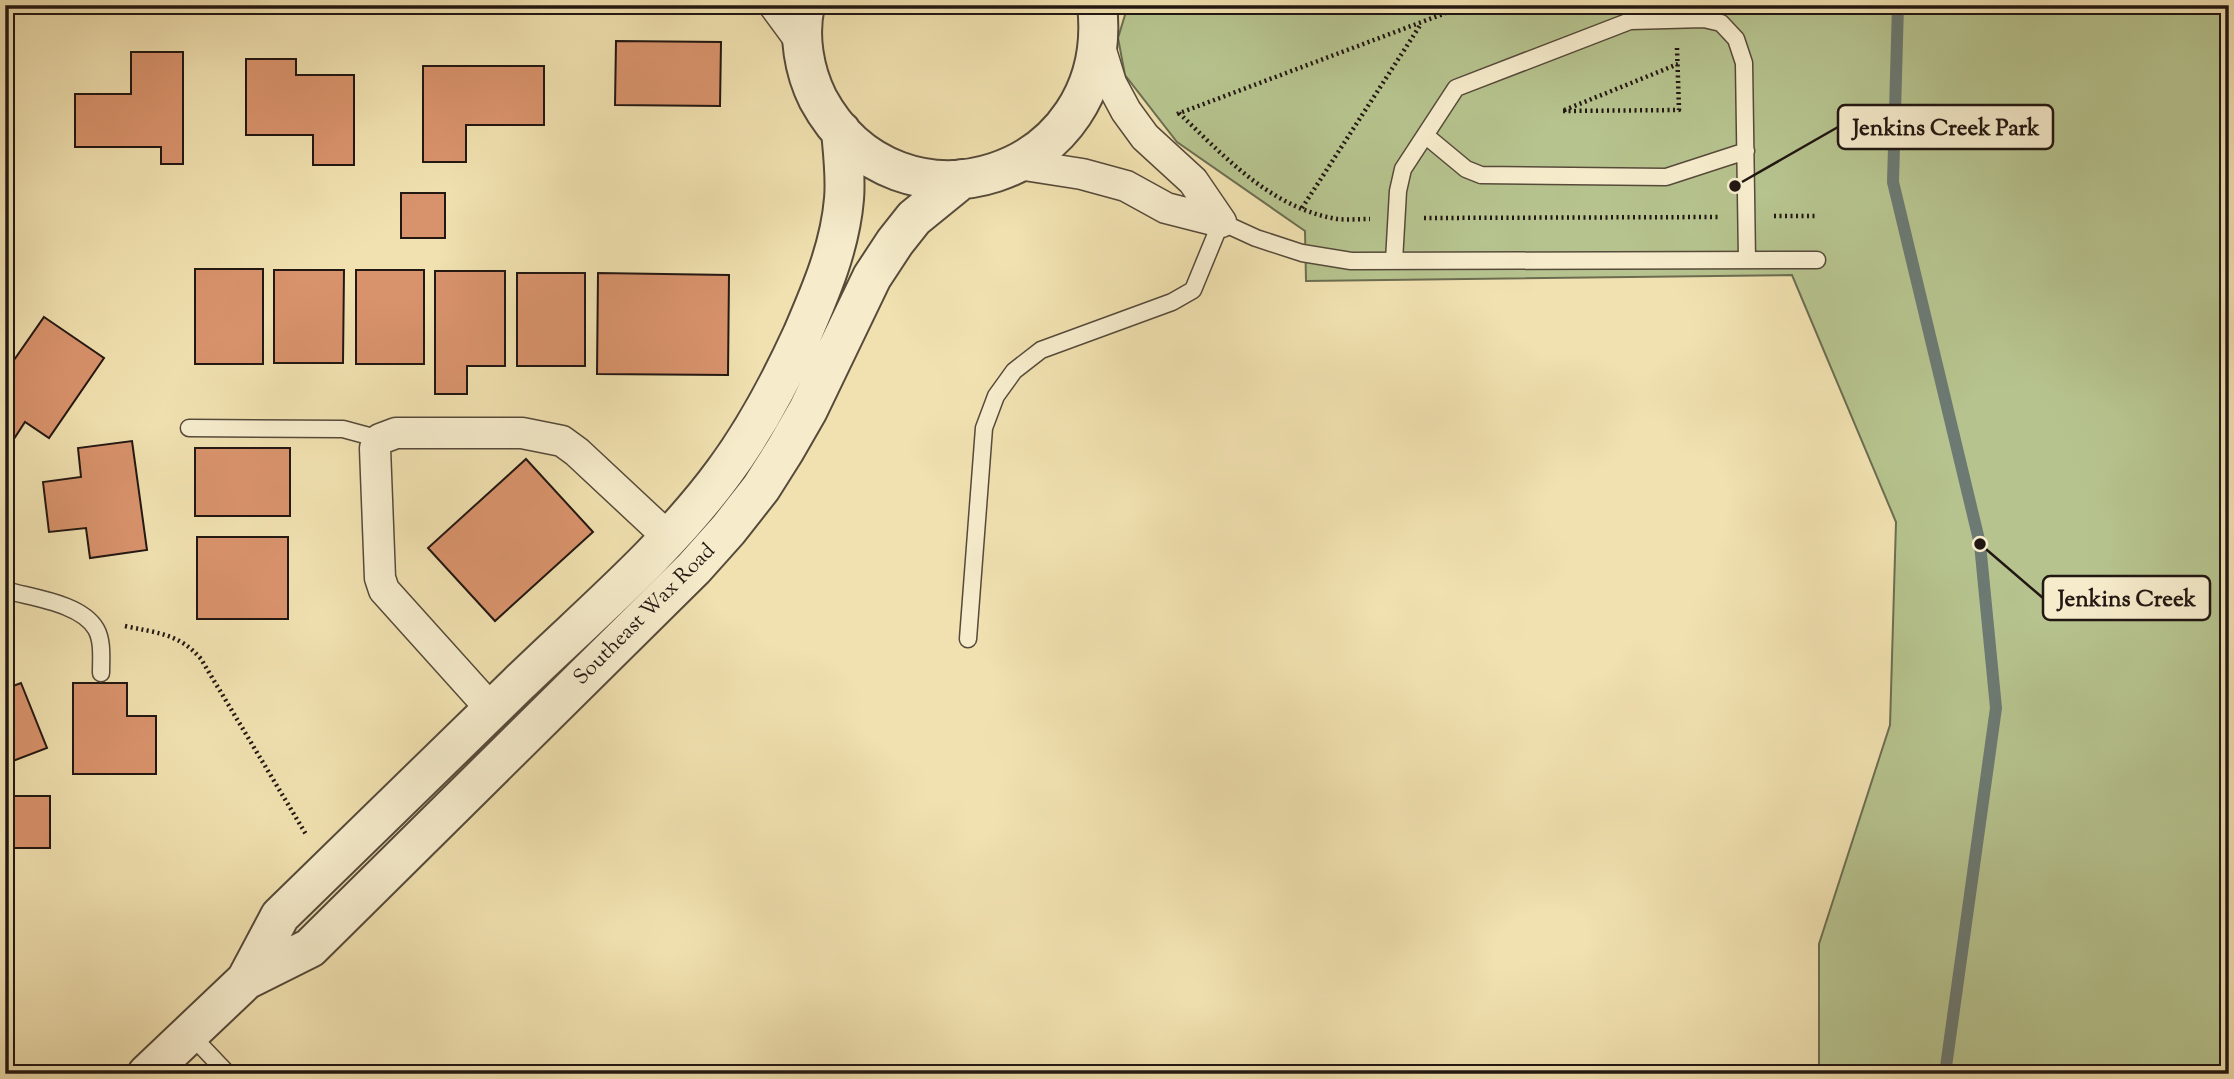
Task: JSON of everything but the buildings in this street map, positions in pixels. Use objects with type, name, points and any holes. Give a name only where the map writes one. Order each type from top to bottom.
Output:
[{"type":"street","points":[[774,5],[802,43]]},
{"type":"street","points":[[805,5],[802,43],[806,67],[825,112],[841,131],[866,153],[895,169],[928,178],[962,179],[990,175],[1018,164],[1049,143],[1074,115],[1091,81],[1099,44],[1098,6]]},
{"type":"street","points":[[1099,44],[1111,83],[1125,111],[1145,137],[1193,181],[1221,222]]},
{"type":"street","name":"Southeast Wax Road","points":[[246,980],[280,916],[668,537],[724,472],[756,424],[787,368],[820,295],[832,259],[845,198],[841,131]]},
{"type":"street","points":[[1018,164],[1082,174],[1126,186],[1166,208],[1221,222]]},
{"type":"street","name":"Southeast Wax Road","points":[[146,1074],[246,980],[310,948],[694,568],[761,488],[785,450],[808,410],[872,277],[895,242],[914,218],[962,179]]},
{"type":"street","points":[[492,710],[384,590],[380,579],[375,449],[380,439],[396,433],[522,433],[543,435],[562,441],[668,537]]},
{"type":"lane","points":[[1394,261],[1402,169],[1456,88],[1630,20],[1703,19],[1721,23],[1736,39],[1744,63],[1747,260]]},
{"type":"lane","points":[[1425,135],[1466,169],[1481,175],[1666,177],[1746,151]]},
{"type":"lane","points":[[968,639],[984,428],[996,396],[1014,371],[1041,350],[1172,302],[1193,290],[1221,222],[1256,238],[1302,253],[1351,261],[1817,260]]},
{"type":"lane","points":[[189,428],[343,429],[380,439]]},
{"type":"lane","points":[[5,590],[74,609],[86,617],[97,630],[101,649],[101,673]]},
{"type":"lane","points":[[190,1034],[228,1074]]},
{"type":"path","points":[[1145,137],[1179,113],[1467,5]]},
{"type":"path","points":[[1302,208],[1423,22]]},
{"type":"path","points":[[1678,64],[1679,110],[1562,111],[1601,96],[1678,64]]},
{"type":"path","points":[[86,617],[174,637],[190,646],[201,659],[327,870]]},
{"type":"green space","points":[[1128,5],[2229,5],[2229,1074],[1819,1074],[1819,944],[1890,725],[1896,522],[1792,275],[1306,281],[1305,231],[1177,142],[1125,75],[1118,38]]},
{"type":"waterway","points":[[1898,5],[1893,182],[1980,544],[1996,708],[1945,1074]]},
{"type":"place","name":"Jenkins Creek Park","points":[[1735,186]]},
{"type":"place","name":"Jenkins Creek","points":[[1980,544]]}]
